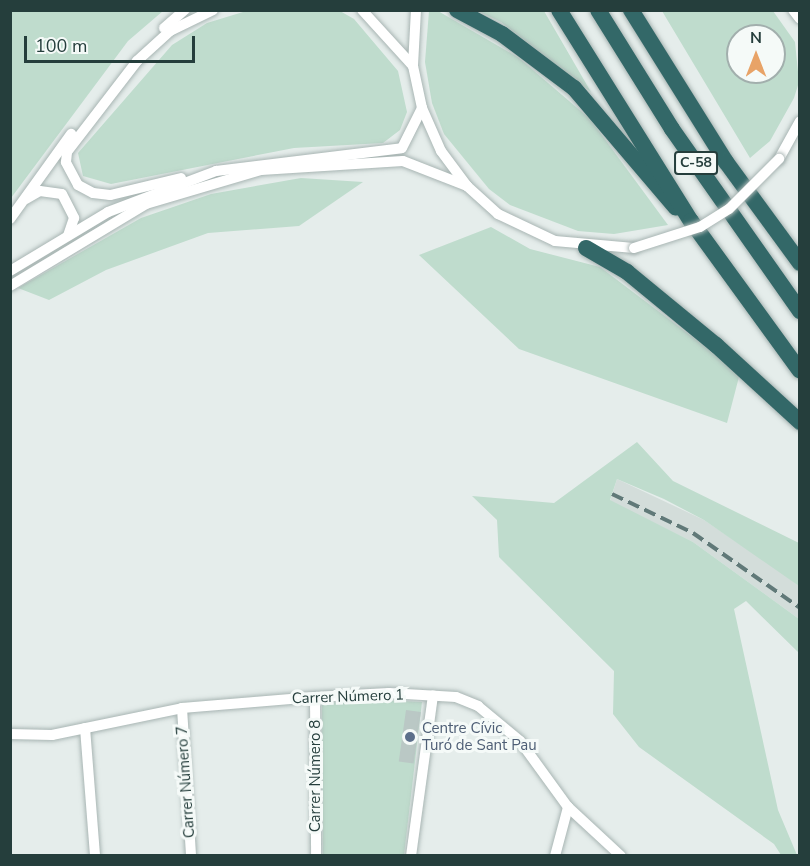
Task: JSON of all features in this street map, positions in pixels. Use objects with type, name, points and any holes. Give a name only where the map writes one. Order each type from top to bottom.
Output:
[{"type":"highway","points":[[457,10],[502,34],[574,88],[658,192],[691,221]]},
{"type":"highway","name":"C-58","points":[[559,10],[691,221],[800,371]]},
{"type":"highway","name":"C-58","points":[[598,10],[672,129],[800,312]]},
{"type":"highway","points":[[631,10],[726,162],[800,263]]},
{"type":"highway","points":[[586,248],[627,272],[716,345],[800,422]]},
{"type":"street","points":[[66,153],[132,57],[185,10]]},
{"type":"street","points":[[10,219],[21,203],[66,153],[137,61],[170,31],[213,10]]},
{"type":"street","points":[[362,10],[413,66]]},
{"type":"street","points":[[793,10],[800,19]]},
{"type":"street","points":[[415,14],[413,66],[422,108],[441,151],[467,186]]},
{"type":"street","points":[[66,153],[78,185],[110,195],[216,171],[402,148],[422,108]]},
{"type":"street","points":[[10,286],[146,204],[211,181],[261,170],[403,160],[467,186],[521,227],[586,248],[634,248],[700,227],[729,209],[779,159],[800,121]]},
{"type":"street","points":[[10,271],[70,231],[216,171]]},
{"type":"street","points":[[10,278],[61,245],[70,231],[74,218],[62,194],[52,190],[21,203]]},
{"type":"street","points":[[411,855],[433,696]]},
{"type":"street","name":"Carrer Número 1","points":[[10,734],[52,735],[182,708],[315,697],[433,696],[478,706],[520,741],[568,807],[621,855]]},
{"type":"street","name":"Carrer Número 8","points":[[315,697],[316,855]]},
{"type":"street","name":"Carrer Número 7","points":[[182,708],[191,855]]},
{"type":"street","points":[[86,728],[95,855]]},
{"type":"street","points":[[555,855],[568,807]]},
{"type":"shaded area","points":[[617,479],[704,520],[788,577],[799,586],[799,619],[693,542],[610,501]]},
{"type":"green space","points":[[11,10],[163,11],[128,41],[11,198]]},
{"type":"green space","points":[[340,11],[354,19],[398,71],[407,112],[400,130],[383,143],[294,148],[111,184],[83,176],[78,153],[172,45],[207,23],[243,12]]},
{"type":"green space","points":[[429,11],[438,11],[519,58],[590,119],[668,225],[614,234],[578,231],[510,205],[489,189],[444,134],[432,103],[425,62]]},
{"type":"green space","points":[[478,11],[544,11],[591,92],[501,22]]},
{"type":"green space","points":[[662,11],[773,11],[782,24],[726,24],[726,84],[786,84],[786,29],[795,42],[799,82],[794,98],[770,141],[750,158]]},
{"type":"green space","points":[[301,178],[363,182],[299,226],[208,233],[106,270],[49,300],[18,288],[141,218],[211,194]]},
{"type":"green space","points":[[491,227],[530,249],[600,267],[740,373],[727,423],[519,349],[419,255]]},
{"type":"green space","points":[[637,442],[673,481],[799,543],[799,586],[704,520],[664,499],[617,479],[610,500],[693,542],[799,619],[799,653],[746,601],[734,609],[778,810],[797,855],[781,855],[774,844],[639,747],[613,714],[614,671],[499,557],[497,520],[472,496],[554,503]]},
{"type":"green space","points":[[382,700],[422,702],[404,855],[323,855],[322,703]]},
{"type":"building","name":"Centre Cívic Turó de Sant Pau","points":[[406,710],[421,712],[414,764],[399,761]]},
{"type":"railway","points":[[612,494],[693,533],[800,608]]},
{"type":"place","name":"Centre Cívic Turó de Sant Pau","points":[[410,737]]}]
